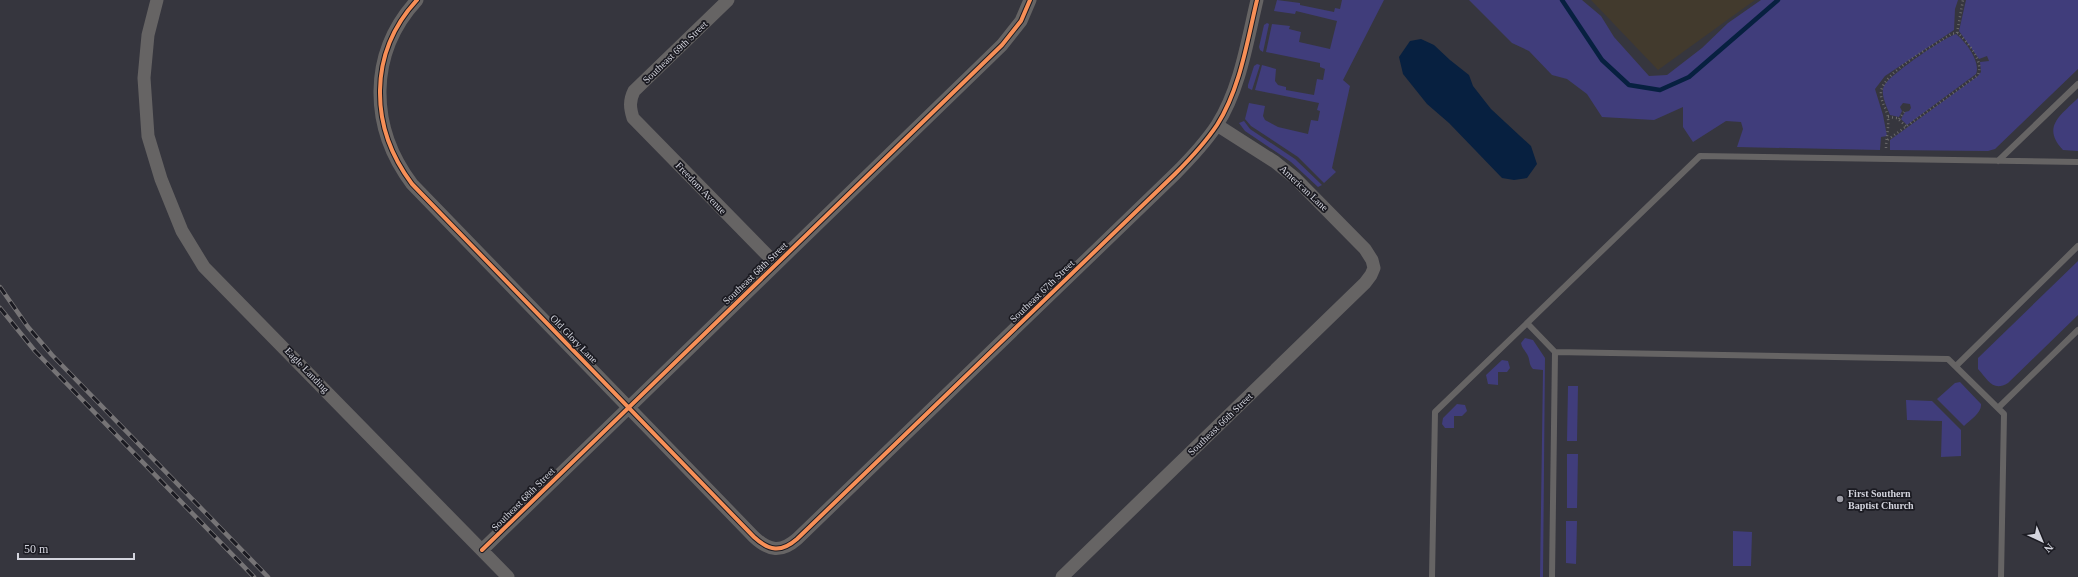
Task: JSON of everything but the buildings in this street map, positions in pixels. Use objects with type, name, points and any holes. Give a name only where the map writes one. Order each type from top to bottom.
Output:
[{"type":"street","name":"Eagle Landing","points":[[157,0],[148,35],[144,78],[148,136],[161,179],[182,231],[204,267],[508,577]]},
{"type":"street","name":"Old Glory Lane","points":[[417,0],[407,11],[395,31],[384,60],[380,89],[382,124],[394,156],[412,184],[754,537],[768,548],[774,549]]},
{"type":"street","name":"Southeast 69th Street","points":[[630,109],[630,99],[634,92],[728,0]]},
{"type":"street","name":"Southeast 68th Street","points":[[482,550],[1002,45],[1020,21],[1030,0]]},
{"type":"street","name":"Southeast 67th Street","points":[[774,549],[785,548],[797,539],[1180,169],[1205,142],[1217,125],[1232,94],[1257,0]]},
{"type":"street","name":"Freedom Avenue","points":[[630,109],[633,118],[776,264]]},
{"type":"street","name":"American Lane","points":[[1217,125],[1275,162],[1295,178],[1365,249],[1372,260],[1374,268]]},
{"type":"street","name":"Southeast 66th Street","points":[[1062,577],[1365,283],[1371,276],[1374,268]]},
{"type":"lane","points":[[1998,161],[2078,84]]},
{"type":"lane","points":[[1432,577],[1435,412],[1700,156],[2078,162]]},
{"type":"lane","points":[[1956,366],[2078,246]]},
{"type":"lane","points":[[1527,323],[1555,352],[1552,577]]},
{"type":"lane","points":[[1998,408],[2078,330]]},
{"type":"lane","points":[[1555,352],[1948,359],[2004,414],[2002,577]]},
{"type":"path","points":[[1957,33],[1963,0]]},
{"type":"path","points":[[1885,159],[1886,140],[1889,135],[1888,117],[1881,95],[1881,89],[1888,77],[1951,34],[1957,33],[1961,36],[1978,61],[1980,67],[1978,75],[1907,127],[1886,140]]},
{"type":"path","points":[[1899,120],[1904,112]]},
{"type":"path","points":[[1888,117],[1899,120],[1907,127]]},
{"type":"shaded area","points":[[1277,0],[1300,3],[1300,5],[1334,12],[1335,8],[1340,9],[1342,0],[1384,0],[1343,80],[1350,86],[1332,168],[1336,172],[1324,183],[1298,157],[1251,126],[1245,119],[1249,103],[1265,106],[1263,116],[1265,120],[1278,127],[1308,134],[1311,120],[1318,121],[1320,111],[1317,110],[1319,103],[1255,90],[1262,65],[1276,69],[1275,81],[1278,85],[1286,87],[1286,90],[1314,95],[1317,79],[1323,80],[1325,69],[1320,67],[1320,63],[1266,52],[1272,24],[1290,26],[1289,29],[1301,32],[1299,42],[1330,49],[1337,21],[1296,11],[1295,14],[1274,11]]},
{"type":"shaded area","points":[[1469,0],[1582,0],[1601,16],[1614,37],[1649,76],[1667,75],[1702,48],[1728,23],[1761,0],[1958,0],[1955,9],[1954,30],[1885,76],[1875,89],[1883,115],[1887,136],[1881,137],[1880,150],[1737,147],[1743,129],[1741,122],[1726,121],[1693,142],[1683,127],[1683,107],[1654,120],[1602,117],[1587,94],[1567,79],[1552,75],[1529,51],[1512,43]]},
{"type":"shaded area","points":[[1591,0],[1755,0],[1658,70]]},
{"type":"shaded area","points":[[1966,0],[2078,0],[2078,69],[1995,149],[1988,151],[1890,150],[1890,140],[1978,76],[1981,72],[1980,62],[1989,61],[1987,56],[1979,59],[1959,31]]},
{"type":"shaded area","points":[[1267,23],[1269,24],[1263,52],[1259,47],[1264,25]]},
{"type":"shaded area","points":[[1956,34],[1972,52],[1975,58],[1977,69],[1976,74],[1907,125],[1901,119],[1905,112],[1909,111],[1911,108],[1910,104],[1903,103],[1900,107],[1902,111],[1899,117],[1890,115],[1883,93],[1884,86],[1888,81],[1918,57]]},
{"type":"shaded area","points":[[1257,64],[1260,65],[1252,90],[1248,88],[1248,85],[1254,66]]},
{"type":"shaded area","points":[[2078,98],[2078,151],[2063,150],[2054,135],[2054,128],[2060,116]]},
{"type":"shaded area","points":[[1244,121],[1250,129],[1295,159],[1322,185],[1318,187],[1291,162],[1245,131],[1239,123]]},
{"type":"shaded area","points":[[2078,261],[2078,315],[2008,383],[1998,386],[1991,384],[1978,369],[1978,358]]},
{"type":"shaded area","points":[[1525,338],[1533,340],[1545,358],[1543,577],[1540,577],[1543,370],[1533,369],[1531,366],[1528,356],[1521,343]]},
{"type":"shaded area","points":[[1502,360],[1508,361],[1510,368],[1507,372],[1498,372],[1498,385],[1488,384],[1486,375]]},
{"type":"shaded area","points":[[1960,382],[1981,404],[1978,413],[1964,426],[1937,399],[1955,383]]},
{"type":"shaded area","points":[[1568,386],[1578,386],[1577,441],[1567,441]]},
{"type":"shaded area","points":[[1906,400],[1932,401],[1961,430],[1961,456],[1941,457],[1942,421],[1907,420]]},
{"type":"shaded area","points":[[1457,404],[1465,405],[1467,411],[1462,416],[1454,416],[1454,428],[1445,428],[1442,424],[1443,418]]},
{"type":"shaded area","points":[[1567,454],[1578,454],[1577,508],[1567,508]]},
{"type":"shaded area","points":[[1566,521],[1577,521],[1576,564],[1566,563]]},
{"type":"shaded area","points":[[1733,531],[1752,532],[1751,566],[1733,566]]},
{"type":"water","points":[[1421,39],[1434,45],[1469,75],[1473,86],[1491,109],[1531,146],[1537,164],[1527,178],[1514,180],[1502,178],[1449,123],[1427,104],[1403,74],[1399,57],[1410,41]]},
{"type":"waterway","points":[[1562,0],[1602,60],[1629,85],[1660,90],[1689,77],[1778,0]]},
{"type":"railway","points":[[0,287],[28,327],[52,355],[268,577]]},
{"type":"railway","points":[[0,308],[35,351],[254,577]]},
{"type":"cycle path","points":[[417,0],[401,21],[390,43],[383,66],[380,90],[382,115],[388,139],[398,162],[412,184],[754,537],[759,542],[775,548],[786,547],[797,539],[1197,151],[1217,125],[1232,96],[1242,65],[1257,0]]},
{"type":"cycle path","points":[[482,550],[1002,45],[1021,21],[1030,0]]},
{"type":"place","name":"First Southern Baptist Church","points":[[1840,499]]}]
